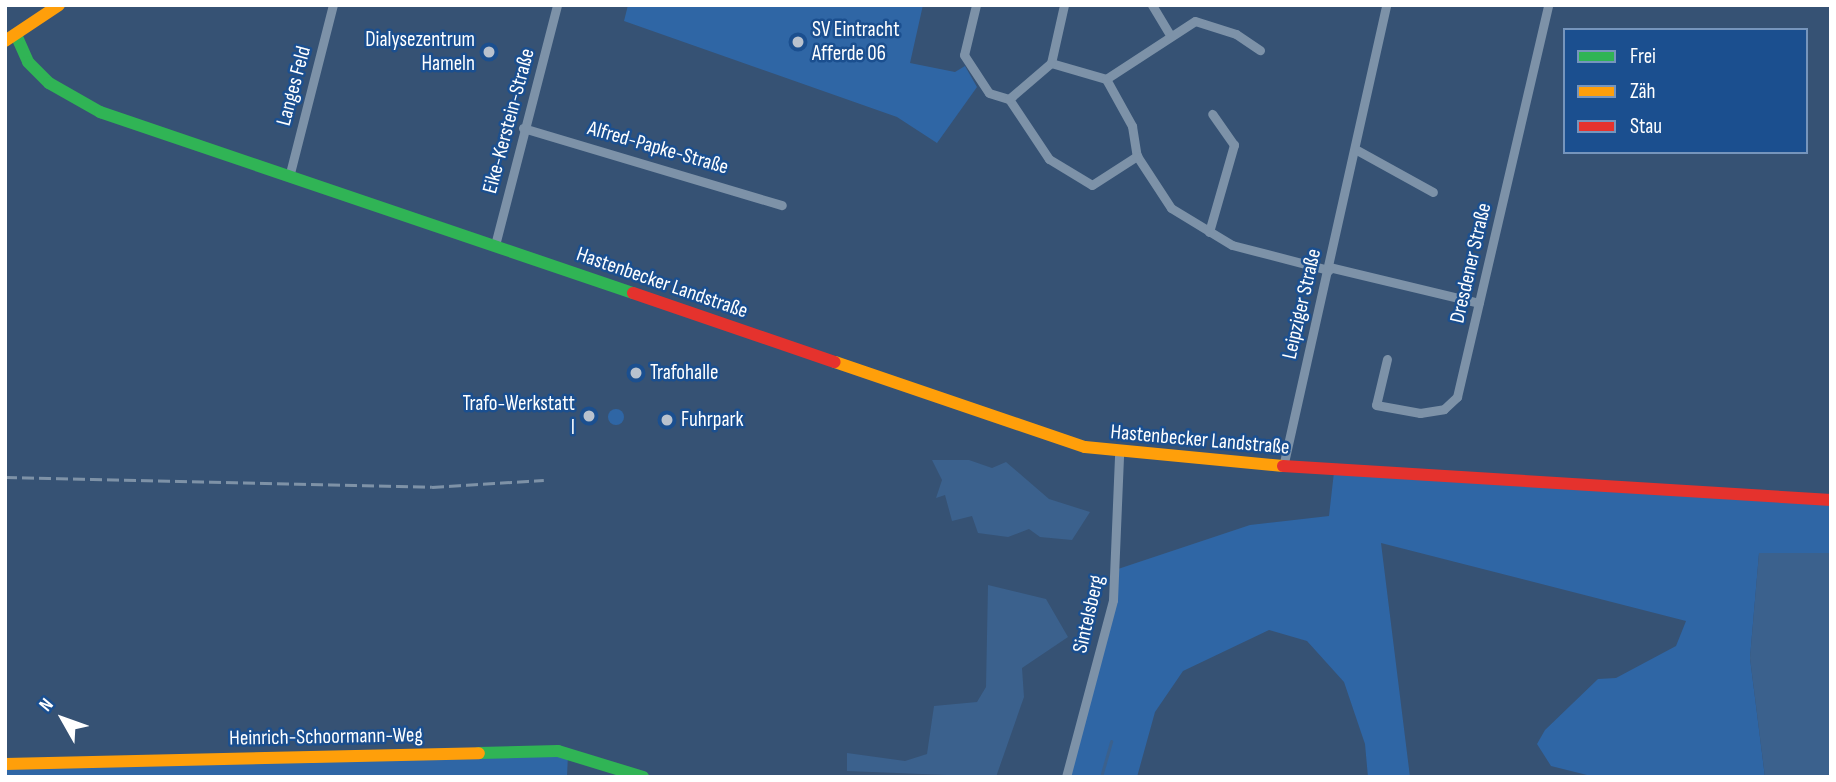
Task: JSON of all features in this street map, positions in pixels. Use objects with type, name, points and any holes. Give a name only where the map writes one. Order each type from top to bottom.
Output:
[{"type":"main road","points":[[11,39],[59,5]]},
{"type":"main road","name":"Hastenbecker Landstraße","points":[[11,39],[33,68],[87,107],[1119,455],[1334,472],[1831,500]]},
{"type":"main road","name":"Heinrich-Schoormann-Weg","points":[[5,764],[558,751],[643,777]]},
{"type":"street","name":"Langes Feld","points":[[289,177],[333,5]]},
{"type":"street","name":"Eike-Kerstein-Straße","points":[[495,245],[523,128],[557,5]]},
{"type":"street","points":[[976,5],[964,55],[989,93],[1009,99],[1049,159],[1092,185],[1137,156]]},
{"type":"street","points":[[1009,99],[1051,63],[1064,5]]},
{"type":"street","points":[[1152,5],[1170,35]]},
{"type":"street","name":"Leipziger Straße","points":[[1283,467],[1386,5]]},
{"type":"street","name":"Dresdener Straße","points":[[1387,359],[1376,405],[1398,412],[1444,409],[1457,397],[1548,5]]},
{"type":"street","points":[[1106,79],[1170,35],[1195,22],[1236,33],[1260,50]]},
{"type":"street","points":[[1051,63],[1106,79],[1132,126],[1137,156],[1171,208],[1209,232],[1256,254],[1479,303]]},
{"type":"street","points":[[1209,232],[1234,145],[1212,114]]},
{"type":"street","name":"Alfred-Papke-Straße","points":[[523,128],[782,205]]},
{"type":"street","points":[[1355,149],[1433,191]]},
{"type":"street","name":"Sintelsberg","points":[[1066,777],[1113,600],[1119,455]]},
{"type":"shaded area","name":"SV Eintracht Afferde 06","points":[[628,5],[923,5],[910,63],[955,72],[965,66],[977,87],[937,143],[897,117],[624,21]]},
{"type":"shaded area","points":[[616,409],[624,417],[616,425],[608,417]]},
{"type":"shaded area","points":[[932,460],[969,460],[992,468],[1006,462],[1049,499],[1090,512],[1072,540],[1040,537],[1029,529],[1008,537],[978,533],[972,516],[952,521],[945,495],[936,498],[942,480]]},
{"type":"shaded area","points":[[1334,472],[1831,500],[1831,553],[1759,554],[1750,658],[1765,777],[1595,777],[1551,766],[1537,744],[1545,730],[1598,679],[1616,678],[1676,646],[1686,621],[1381,543],[1410,777],[1368,777],[1365,744],[1344,682],[1307,641],[1269,630],[1183,671],[1155,712],[1137,777],[1066,777],[1118,569],[1250,525],[1329,516]]},
{"type":"shaded area","points":[[1759,553],[1831,553],[1831,777],[1765,777],[1750,658]]},
{"type":"shaded area","points":[[988,585],[1046,599],[1068,637],[1022,668],[1024,697],[996,777],[847,771],[847,753],[905,761],[927,754],[934,706],[977,702],[986,687]]},
{"type":"shaded area","points":[[568,754],[567,777],[5,777],[5,767]]},
{"type":"waterway","points":[[1101,777],[1111,741]]},
{"type":"railway","points":[[5,477],[432,487],[544,480]]},
{"type":"traffic: fast","points":[[17,37],[28,62],[49,83],[100,112],[633,293]]},
{"type":"traffic: fast","points":[[479,753],[558,751],[643,777]]},
{"type":"traffic: slow","points":[[5,41],[59,5]]},
{"type":"traffic: slow","points":[[835,362],[1085,447],[1283,466]]},
{"type":"traffic: slow","points":[[5,764],[479,753]]},
{"type":"traffic: jam","points":[[633,293],[835,362]]},
{"type":"traffic: jam","points":[[1283,466],[1831,500]]},
{"type":"place","name":"SV Eintracht Afferde 06","points":[[798,42]]},
{"type":"place","name":"Dialysezentrum Hameln","points":[[489,52]]},
{"type":"place","name":"Trafohalle","points":[[636,373]]},
{"type":"place","name":"Trafo-Werkstatt I","points":[[589,416]]},
{"type":"place","name":"Fuhrpark","points":[[667,420]]}]
